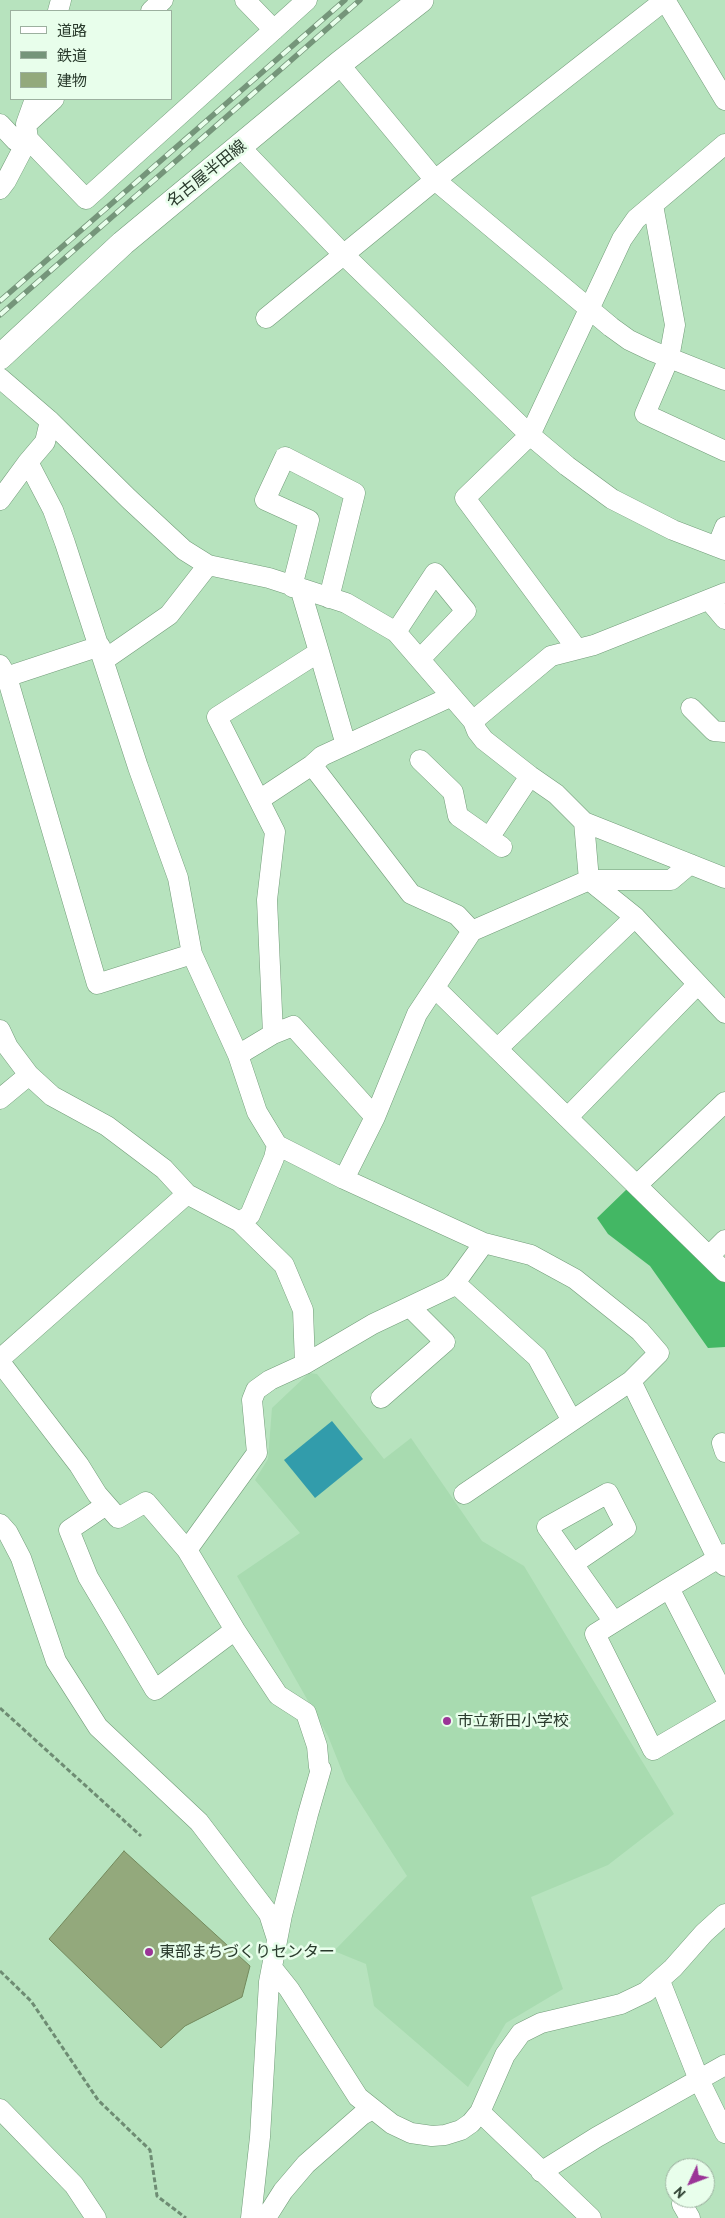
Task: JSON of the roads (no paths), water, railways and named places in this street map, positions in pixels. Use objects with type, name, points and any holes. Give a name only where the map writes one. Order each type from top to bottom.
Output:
[{"type":"main road","name":"名古屋半田線","points":[[0,357],[123,242],[339,64],[421,0]]},
{"type":"street","points":[[152,10],[164,0]]},
{"type":"street","points":[[246,0],[274,30]]},
{"type":"street","points":[[27,132],[86,199],[306,0]]},
{"type":"street","points":[[266,318],[434,180],[665,0],[725,100]]},
{"type":"street","points":[[339,64],[434,180],[588,307],[629,340],[725,380]]},
{"type":"street","points":[[0,189],[6,181],[27,132],[35,100]]},
{"type":"street","points":[[0,124],[16,140],[27,132],[53,100]]},
{"type":"street","points":[[577,649],[465,498],[530,435],[558,378],[588,307],[622,238],[636,219],[725,144]]},
{"type":"street","points":[[240,147],[343,254],[530,435],[612,499],[672,530],[721,548],[725,527]]},
{"type":"street","points":[[653,205],[675,325],[669,358],[646,414],[725,451]]},
{"type":"street","points":[[0,378],[50,421],[184,550],[208,565],[269,578],[346,603],[396,632],[421,658],[450,697],[473,721],[477,731],[484,740],[556,794],[584,822],[725,878]]},
{"type":"street","points":[[0,500],[45,442],[50,421]]},
{"type":"street","points":[[329,598],[355,493],[285,457],[265,500],[309,520],[296,588],[319,652],[346,745]]},
{"type":"street","points":[[28,462],[53,510],[102,653],[138,767],[178,878],[192,954],[238,1055],[257,1112],[277,1145],[344,1179],[484,1243],[531,1255],[576,1279],[640,1331],[659,1353],[631,1381],[464,1494]]},
{"type":"street","points":[[192,954],[97,984],[2,674],[102,653],[169,615],[208,565]]},
{"type":"street","points":[[396,632],[435,573],[466,611],[421,658]]},
{"type":"street","points":[[473,721],[551,656],[594,645],[718,596]]},
{"type":"street","points":[[718,596],[714,606],[725,619]]},
{"type":"street","points":[[273,1034],[267,900],[275,832],[217,717],[319,652]]},
{"type":"street","points":[[259,800],[312,765],[322,756],[450,697]]},
{"type":"street","points":[[691,708],[714,731],[725,732]]},
{"type":"street","points":[[420,760],[452,792],[458,816],[495,842],[530,776]]},
{"type":"street","points":[[312,765],[411,894],[456,915],[472,931]]},
{"type":"street","points":[[584,822],[589,880],[635,917],[725,1013]]},
{"type":"street","points":[[344,1179],[375,1117],[417,1014],[472,931],[589,880],[671,880],[690,864]]},
{"type":"street","points":[[497,1049],[635,917]]},
{"type":"street","points":[[568,1117],[697,985]]},
{"type":"street","points":[[435,988],[725,1272]]},
{"type":"street","points":[[238,1055],[273,1034],[293,1026],[375,1117]]},
{"type":"street","points":[[0,1030],[8,1047],[29,1075],[52,1096],[107,1126],[164,1169],[187,1194],[240,1222],[284,1264],[303,1310],[306,1364]]},
{"type":"street","points":[[0,1099],[29,1075]]},
{"type":"street","points":[[637,1185],[725,1102]]},
{"type":"street","points":[[240,1222],[250,1215],[274,1158],[277,1145]]},
{"type":"street","points":[[187,1194],[0,1360],[79,1465],[106,1506],[118,1518],[146,1502],[188,1550],[235,1630],[278,1695],[306,1713],[317,1746],[319,1767],[321,1769],[305,1823],[270,1982],[260,2137],[251,2218]]},
{"type":"street","points":[[709,1256],[725,1240]]},
{"type":"street","points":[[188,1550],[257,1453],[252,1400],[256,1390],[270,1380],[306,1364],[374,1324],[449,1288],[455,1283],[484,1243]]},
{"type":"street","points":[[455,1283],[537,1357],[572,1421]]},
{"type":"street","points":[[381,1398],[445,1342],[410,1307]]},
{"type":"street","points":[[631,1381],[723,1560],[670,1588],[595,1634],[653,1750],[725,1708]]},
{"type":"street","points":[[106,1506],[69,1530],[88,1577],[156,1690],[235,1630]]},
{"type":"street","points":[[0,1524],[8,1533],[21,1558],[56,1662],[98,1727],[199,1822],[269,1914],[278,1940]]},
{"type":"street","points":[[573,1564],[614,1622]]},
{"type":"street","points":[[670,1588],[725,1697]]},
{"type":"street","points":[[273,1969],[289,1988],[358,2097],[392,2124],[411,2132],[432,2136],[461,2130],[471,2123],[480,2112],[505,2055],[521,2033],[541,2023],[621,2004],[646,1992],[660,1981],[704,1933],[725,1914]]},
{"type":"street","points":[[660,1981],[699,2080],[725,2133]]},
{"type":"street","points":[[542,2172],[597,2137],[725,2065]]},
{"type":"street","points":[[0,2109],[74,2185],[96,2218]]},
{"type":"street","points":[[262,2218],[269,2213],[283,2191],[306,2164],[362,2115],[373,2109]]},
{"type":"street","points":[[480,2112],[591,2218]]},
{"type":"water","points":[[332,1421],[363,1459],[315,1498],[284,1460]]},
{"type":"railway","points":[[0,301],[345,0]]},
{"type":"railway","points":[[0,315],[360,0]]},
{"type":"place","name":"市立新田小学校","points":[[447,1721]]},
{"type":"place","name":"東部まちづくりセンター","points":[[149,1952]]}]
